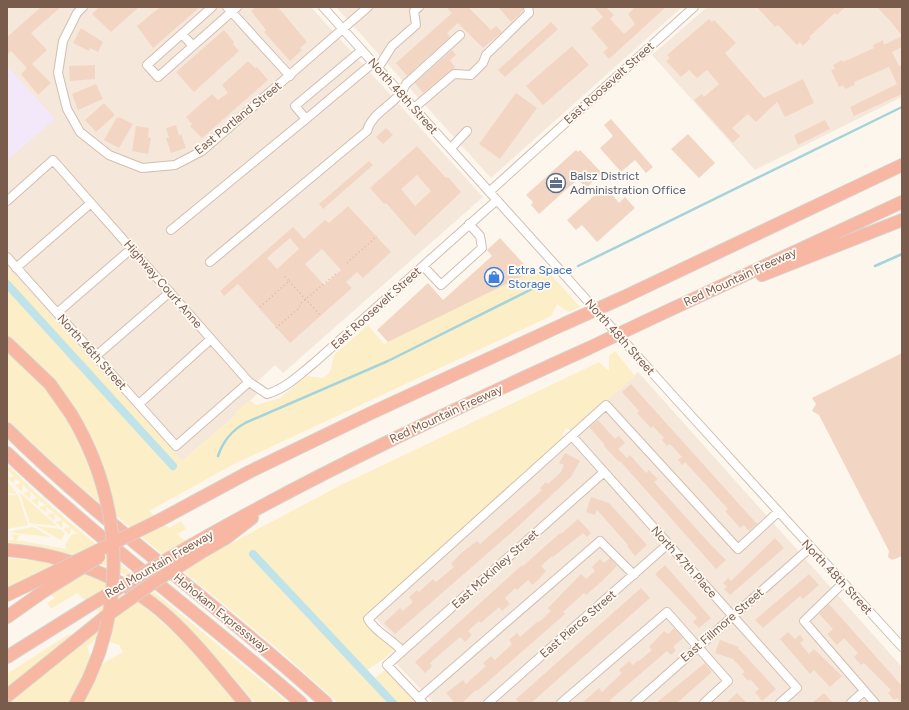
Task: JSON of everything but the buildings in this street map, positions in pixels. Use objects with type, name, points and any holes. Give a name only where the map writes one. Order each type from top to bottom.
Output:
[{"type":"highway","points":[[7,595],[160,520],[249,472],[371,413],[624,297],[902,162]]},
{"type":"highway","points":[[864,181],[902,165]]},
{"type":"highway","name":"Red Mountain Freeway","points":[[7,657],[90,605],[195,549],[226,538],[289,491],[412,429],[646,322],[902,202]]},
{"type":"highway","points":[[646,322],[902,220]]},
{"type":"highway","points":[[7,343],[47,381],[71,414],[84,437],[98,470],[108,504],[114,560],[113,588],[109,616],[99,653],[89,678],[76,703]]},
{"type":"highway","name":"Hohokam Expressway","points":[[7,429],[79,496],[257,643],[326,703]]},
{"type":"highway","name":"Hohokam Expressway","points":[[7,453],[92,530],[238,648],[301,703]]},
{"type":"highway","points":[[7,617],[44,591],[160,520]]},
{"type":"highway","points":[[7,696],[105,617],[158,579],[195,549]]},
{"type":"highway","points":[[7,550],[39,553],[80,564],[119,582],[141,595],[176,624],[245,703]]},
{"type":"street","name":"East Portland Street","points":[[83,7],[77,13],[62,41],[58,73],[67,109],[80,132],[109,154],[142,168],[175,165],[202,151],[368,7]]},
{"type":"street","points":[[212,7],[147,65],[158,77],[232,9],[290,76]]},
{"type":"street","name":"North 48th Street","points":[[323,7],[810,548],[902,647]]},
{"type":"street","points":[[171,230],[306,119],[375,65],[392,46],[416,25],[414,11],[419,7]]},
{"type":"street","points":[[414,108],[454,74],[471,75],[483,63],[486,55],[528,13],[528,7]]},
{"type":"street","name":"East Roosevelt Street","points":[[489,192],[694,7]]},
{"type":"street","points":[[182,34],[193,46]]},
{"type":"street","points":[[210,262],[367,131],[369,123],[402,94],[406,84],[460,35]]},
{"type":"street","points":[[306,119],[295,106],[362,50]]},
{"type":"street","points":[[450,148],[467,131]]},
{"type":"street","name":"Highway Court Anne","points":[[7,200],[53,160],[249,382]]},
{"type":"street","name":"East Roosevelt Street","points":[[249,382],[267,394],[281,388],[314,363],[497,200]]},
{"type":"street","points":[[16,268],[91,203]]},
{"type":"street","points":[[423,266],[441,285],[482,248],[480,236],[470,224]]},
{"type":"street","points":[[57,313],[131,248]]},
{"type":"street","name":"North 46th Street","points":[[7,257],[176,446],[249,382]]},
{"type":"street","points":[[96,356],[170,292]]},
{"type":"street","points":[[139,404],[211,339]]},
{"type":"street","points":[[402,652],[396,644],[373,628],[368,619],[606,405],[738,549],[778,512]]},
{"type":"street","name":"North 47th Place","points":[[572,436],[797,688],[780,703]]},
{"type":"street","name":"East McKinley Street","points":[[421,701],[387,665],[603,472]]},
{"type":"street","points":[[421,701],[600,541],[634,575]]},
{"type":"street","name":"East Pierce Street","points":[[488,703],[668,544]]},
{"type":"street","name":"East Fillmore Street","points":[[635,703],[810,548]]},
{"type":"street","points":[[843,583],[804,621],[875,703]]},
{"type":"street","points":[[561,703],[667,612],[728,681],[704,703]]},
{"type":"street","points":[[851,703],[864,691]]},
{"type":"path","points":[[347,263],[377,236]]},
{"type":"path","points":[[276,328],[306,299],[338,272]]},
{"type":"path","points":[[283,274],[321,316]]},
{"type":"path","points":[[260,307],[289,281]]},
{"type":"shaded area","points":[[7,7],[311,7],[483,197],[283,373],[275,365],[257,382],[265,386],[236,415],[182,461],[7,267],[7,160],[54,119],[7,66]]},
{"type":"shaded area","points":[[336,7],[682,7],[491,178]]},
{"type":"shaded area","points":[[707,7],[902,7],[902,97],[755,170],[652,55]]},
{"type":"shaded area","points":[[7,66],[55,119],[7,160]]},
{"type":"shaded area","points":[[638,372],[902,667],[902,703],[434,703],[389,656],[401,645],[369,611]]},
{"type":"sand","points":[[543,266],[580,307],[568,312],[557,304],[551,316],[234,464],[149,511],[169,528],[181,521],[186,529],[177,534],[205,557],[341,485],[599,362],[609,371],[609,356],[615,351],[635,376],[608,400],[611,404],[603,405],[574,431],[566,428],[562,435],[565,439],[368,614],[395,649],[363,673],[371,681],[385,670],[416,703],[338,703],[278,649],[71,479],[7,420],[7,348],[46,387],[67,417],[77,411],[58,385],[7,335],[7,267],[182,461],[236,415],[235,412],[250,400],[256,405],[280,398],[306,376],[323,378],[331,369],[334,355],[368,325],[384,344]]},
{"type":"sand","points":[[7,464],[35,492],[67,520],[288,703],[256,703],[216,658],[174,615],[127,576],[93,561],[66,553],[7,544],[7,540],[14,540],[11,534],[20,535],[16,540],[67,549],[65,545],[72,534],[77,534],[71,528],[70,535],[63,529],[70,527],[63,521],[62,528],[55,522],[62,520],[55,514],[54,521],[47,515],[54,513],[47,507],[46,513],[39,507],[46,505],[39,500],[38,506],[31,500],[37,498],[31,492],[30,499],[23,493],[29,491],[23,485],[22,492],[15,485],[21,483],[15,478],[14,484],[7,478],[14,476],[7,470]]},
{"type":"sand","points":[[7,481],[17,494],[7,493]]},
{"type":"sand","points":[[19,492],[57,526],[30,523]]},
{"type":"sand","points":[[7,495],[18,495],[28,525],[7,529]]},
{"type":"sand","points":[[36,526],[60,529],[65,533],[61,540]]},
{"type":"sand","points":[[33,527],[51,537],[7,532]]},
{"type":"sand","points":[[7,558],[52,562],[95,577],[140,603],[183,640],[237,703],[82,703],[97,678],[102,664],[123,652],[119,645],[97,638],[87,647],[92,659],[70,703],[7,703],[110,622],[77,593],[51,609],[47,603],[55,598],[29,578],[7,589]]},
{"type":"sand","points":[[69,634],[71,636],[7,689],[7,674]]},
{"type":"waterway","points":[[578,266],[902,107]]},
{"type":"waterway","points":[[875,266],[902,254]]},
{"type":"waterway","points":[[7,284],[173,466]]},
{"type":"waterway","points":[[218,456],[228,437],[245,423],[388,361],[542,284]]},
{"type":"waterway","points":[[253,554],[393,703]]},
{"type":"place","name":"Balsz District Administration Office","points":[[556,183]]},
{"type":"place","name":"Extra Space Storage","points":[[494,277]]}]
